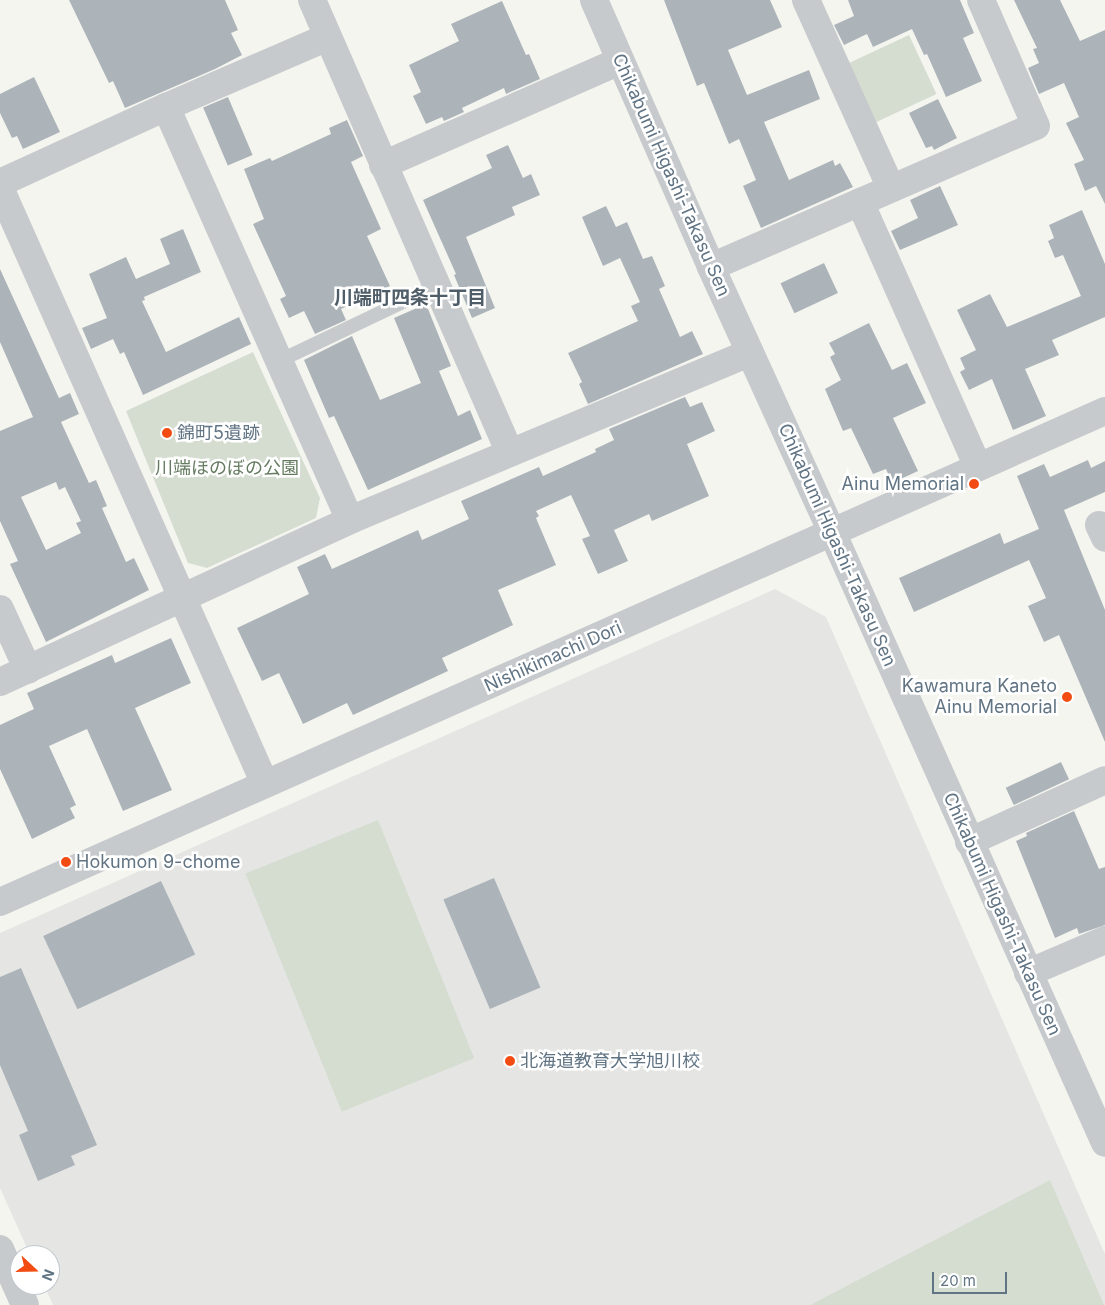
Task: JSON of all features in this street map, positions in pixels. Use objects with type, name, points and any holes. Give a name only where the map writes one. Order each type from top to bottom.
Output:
[{"type":"street","points":[[312,0],[510,453]]},
{"type":"street","name":"Chikabumi Higashi-Takasu Sen","points":[[594,0],[711,267],[832,532],[1105,1144]]},
{"type":"street","points":[[806,0],[891,188]]},
{"type":"street","points":[[711,267],[1036,126],[981,0]]},
{"type":"street","points":[[0,183],[166,107],[328,37]]},
{"type":"street","points":[[383,165],[620,61]]},
{"type":"street","points":[[166,107],[350,520]]},
{"type":"street","points":[[0,188],[265,784]]},
{"type":"street","points":[[860,202],[978,467]]},
{"type":"street","points":[[0,682],[350,520],[750,353]]},
{"type":"street","name":"Nishikimachi Dori","points":[[0,902],[1105,411]]},
{"type":"street","points":[[0,609],[28,670]]},
{"type":"street","points":[[969,842],[1105,780]]},
{"type":"street","points":[[1028,973],[1105,940]]},
{"type":"street","points":[[0,1250],[25,1305]]},
{"type":"lane","points":[[279,361],[436,286]]},
{"type":"shaded area","name":"北海道教育大学旭川校","points":[[775,589],[826,617],[1105,1254],[1105,1305],[53,1305],[48,1295],[60,1295],[60,1245],[26,1245],[0,1188],[0,933]]},
{"type":"green space","points":[[909,35],[936,94],[875,123],[847,64]]},
{"type":"green space","name":"川端ほのぼの公園","points":[[253,352],[320,498],[316,518],[207,568],[188,563],[126,411]]},
{"type":"green space","points":[[378,820],[474,1058],[342,1112],[245,874]]},
{"type":"green space","points":[[1050,1180],[1104,1305],[810,1305]]},
{"type":"building","points":[[69,0],[225,0],[238,30],[231,33],[242,55],[215,69],[125,108],[113,81],[109,83]]},
{"type":"building","points":[[664,0],[770,0],[782,27],[728,50],[747,95],[809,70],[820,99],[764,122],[789,180],[833,160],[835,166],[840,163],[853,187],[761,228],[743,186],[756,180],[739,139],[729,144],[704,83],[697,86]]},
{"type":"building","points":[[848,0],[960,0],[974,33],[963,38],[982,81],[946,97],[927,54],[924,55],[912,29],[873,47],[867,34],[844,45],[834,25],[854,16]]},
{"type":"building","points":[[1014,0],[1060,0],[1080,41],[1105,30],[1105,204],[1096,186],[1085,191],[1074,164],[1084,160],[1066,123],[1079,117],[1064,83],[1039,94],[1028,68],[1039,63],[1033,49],[1037,48]]},
{"type":"building","points":[[502,1],[526,55],[529,54],[540,79],[506,94],[504,88],[462,108],[464,112],[444,121],[442,117],[426,124],[413,96],[421,92],[409,65],[459,41],[451,24]]},
{"type":"building","points":[[34,77],[60,132],[23,149],[17,136],[12,138],[0,113],[0,94]]},
{"type":"building","points":[[228,97],[253,155],[228,166],[203,108]]},
{"type":"building","points":[[938,99],[957,138],[934,150],[932,146],[926,148],[909,113]]},
{"type":"building","points":[[347,120],[363,156],[351,162],[381,229],[367,236],[390,286],[341,309],[346,320],[315,334],[304,311],[289,318],[280,299],[286,296],[253,224],[264,219],[244,169],[270,158],[272,161],[331,134],[329,128]]},
{"type":"building","points":[[508,145],[523,178],[531,174],[540,195],[512,207],[515,215],[466,237],[495,308],[472,318],[454,275],[456,274],[423,200],[492,168],[486,155]]},
{"type":"building","points":[[940,186],[958,225],[900,250],[891,231],[918,218],[910,200]]},
{"type":"building","points":[[606,206],[616,227],[627,222],[643,259],[652,256],[665,286],[659,289],[680,337],[692,331],[703,354],[588,404],[579,384],[582,382],[568,353],[638,321],[631,306],[640,302],[620,258],[603,266],[582,217]]},
{"type":"building","points":[[1082,210],[1105,264],[1105,317],[1052,340],[1059,355],[1025,369],[1046,416],[1013,430],[992,379],[969,390],[960,372],[965,369],[960,358],[976,350],[957,310],[990,294],[1007,327],[1081,296],[1063,255],[1055,258],[1048,241],[1054,238],[1049,225]]},
{"type":"building","points":[[183,229],[201,272],[144,297],[145,300],[142,301],[166,352],[239,317],[251,344],[143,395],[124,352],[120,354],[113,339],[91,349],[82,328],[107,318],[89,274],[126,257],[136,279],[170,264],[160,239]]},
{"type":"building","points":[[824,263],[838,293],[794,313],[780,283]]},
{"type":"building","points":[[0,269],[59,398],[70,393],[79,414],[61,422],[89,483],[96,480],[107,506],[102,508],[126,562],[134,558],[149,590],[46,642],[10,564],[18,561],[0,521],[0,431],[33,417],[0,342]],"holes":[[[56,482],[59,490],[65,487],[81,521],[76,523],[81,533],[46,550],[21,497]]]},
{"type":"building","points":[[426,304],[451,366],[439,371],[458,416],[470,410],[482,439],[368,490],[334,416],[329,418],[304,360],[352,336],[380,400],[421,383],[394,318]]},
{"type":"building","points":[[869,323],[892,370],[907,363],[926,403],[893,418],[918,471],[892,483],[886,469],[873,474],[851,428],[843,431],[825,389],[841,380],[830,357],[835,354],[829,343]]},
{"type":"building","points":[[685,397],[690,407],[702,402],[715,431],[687,444],[709,496],[652,521],[649,514],[614,530],[628,561],[598,574],[582,539],[590,536],[571,495],[536,511],[539,516],[536,518],[556,565],[498,590],[513,625],[442,658],[448,671],[353,715],[347,703],[303,724],[279,673],[262,681],[237,628],[309,594],[297,567],[325,554],[332,569],[418,530],[422,540],[469,519],[461,501],[539,467],[543,476],[596,452],[595,449],[614,440],[609,429]]},
{"type":"building","points":[[1088,460],[1091,468],[1105,461],[1105,492],[1064,510],[1105,610],[1105,742],[1059,635],[1044,642],[1028,606],[1046,598],[1029,560],[914,612],[899,578],[1000,533],[1004,544],[1039,529],[1017,476],[1044,464],[1050,477]]},
{"type":"building","points":[[171,638],[191,683],[135,708],[172,790],[123,811],[87,729],[49,746],[76,805],[70,808],[75,818],[32,839],[0,769],[0,725],[34,709],[27,693],[112,655],[115,663]]},
{"type":"building","points":[[1061,762],[1069,779],[1014,805],[1006,788]]},
{"type":"building","points":[[1074,811],[1099,869],[1105,867],[1105,925],[1079,934],[1077,928],[1055,938],[1016,841],[1027,836],[1026,833]]},
{"type":"building","points":[[494,878],[540,988],[490,1009],[443,899]]},
{"type":"building","points":[[161,881],[195,954],[77,1009],[43,936]]},
{"type":"building","points":[[21,968],[97,1145],[71,1156],[75,1165],[38,1181],[19,1135],[28,1131],[0,1065],[0,977]]},
{"type":"place","name":"錦町5遺跡","points":[[167,433]]},
{"type":"place","name":"Ainu Memorial","points":[[974,484]]},
{"type":"place","name":"Kawamura Kaneto Ainu Memorial","points":[[1067,697]]},
{"type":"place","name":"Hokumon 9-chome","points":[[66,862]]},
{"type":"place","name":"北海道教育大学旭川校","points":[[510,1061]]},
{"type":"district","name":"川端町四条十丁目","points":[[410,298]]}]
